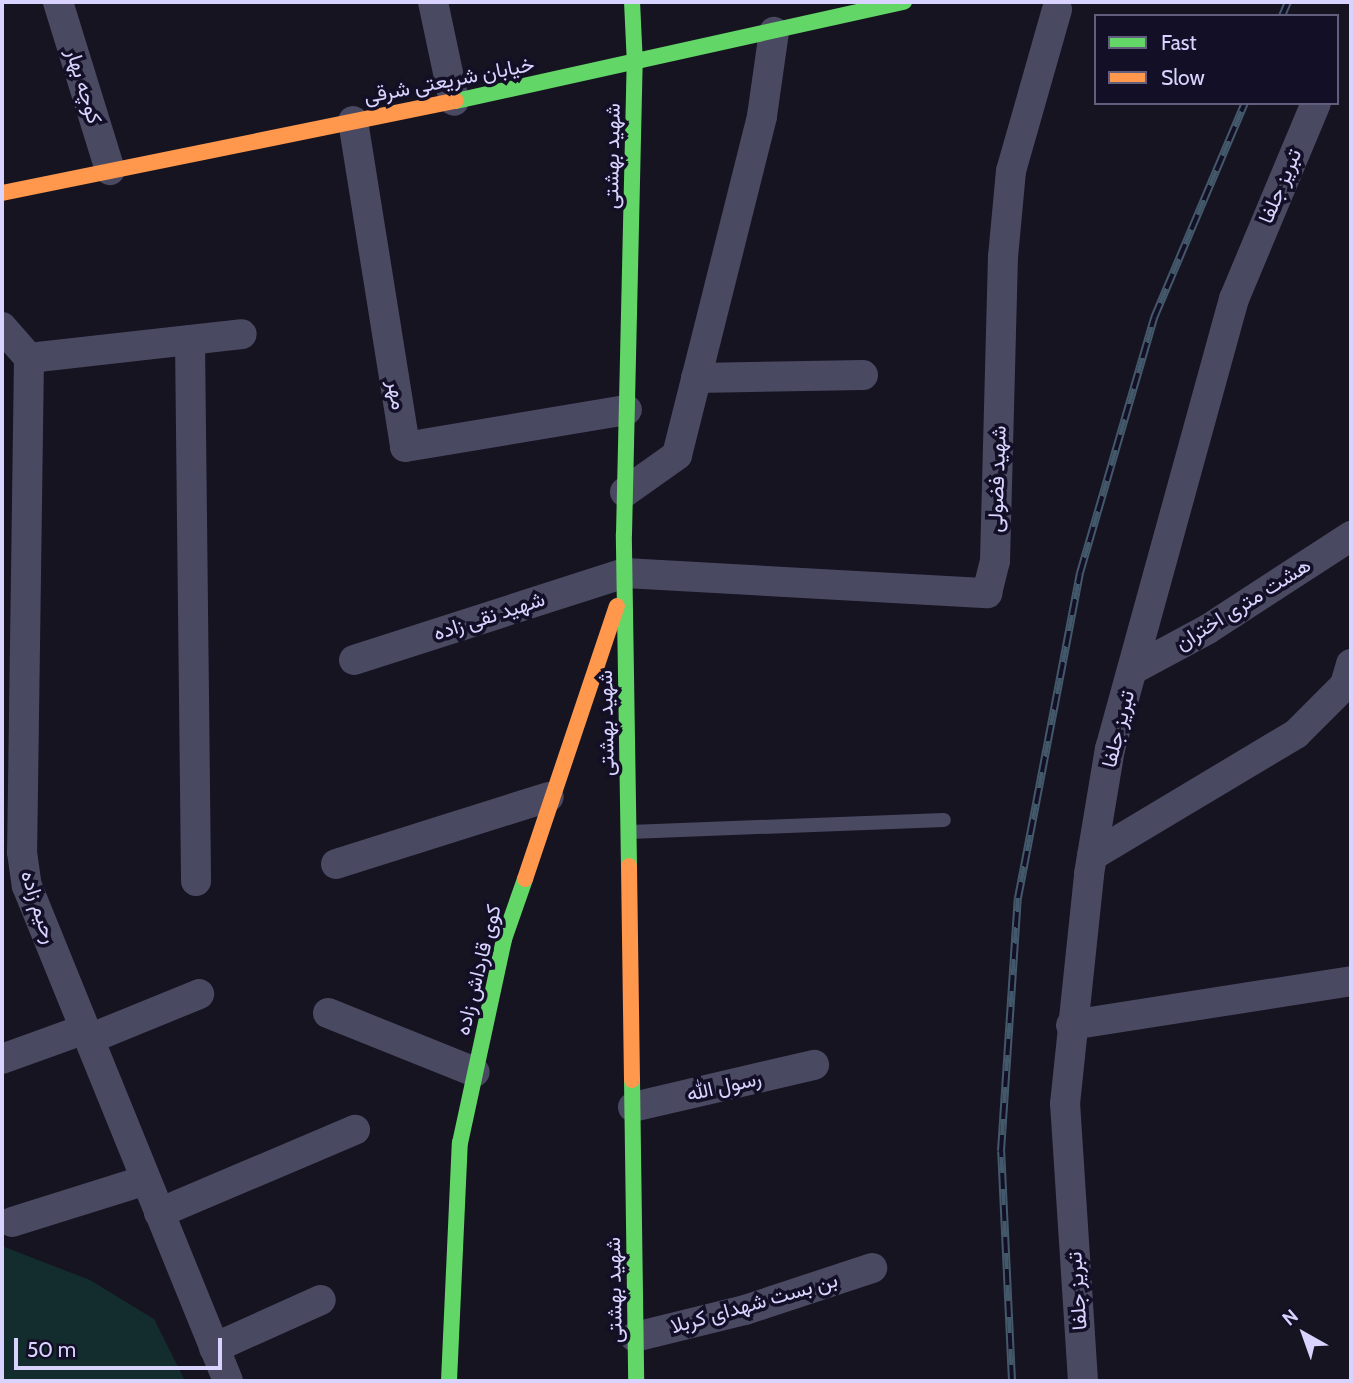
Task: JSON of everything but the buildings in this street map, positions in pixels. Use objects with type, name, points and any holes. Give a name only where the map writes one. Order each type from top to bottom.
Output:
[{"type":"street","name":"کوچه بهار","points":[[58,2],[110,170]]},
{"type":"street","points":[[433,2],[454,101]]},
{"type":"street","name":"شهید بهشتی","points":[[632,2],[635,65],[625,578],[636,1381]]},
{"type":"street","name":"خیابان شریعتی شرقی","points":[[2,193],[635,65],[901,2]]},
{"type":"street","name":"شهید فضولی","points":[[625,578],[987,593],[995,561],[1003,257],[1011,171],[1056,9]]},
{"type":"street","points":[[625,492],[677,455],[762,117],[774,32]]},
{"type":"street","name":"تبریز جلفا","points":[[1083,1381],[1065,1104],[1071,1025],[1092,856],[1111,749],[1234,299],[1315,105]]},
{"type":"street","name":"مهر","points":[[352,121],[405,447],[627,410]]},
{"type":"street","points":[[2,327],[29,358],[242,334]]},
{"type":"street","points":[[190,340],[196,881]]},
{"type":"street","name":"رحیم زاده","points":[[29,358],[13,869],[27,887],[228,1381]]},
{"type":"street","points":[[696,378],[863,375]]},
{"type":"street","name":"هشت متری اختران","points":[[1132,670],[1208,629],[1351,536]]},
{"type":"street","name":"شهید نقی زاده","points":[[354,660],[625,578]]},
{"type":"street","name":"کوی قارداش زاده","points":[[449,1381],[460,1143],[504,939],[549,797],[625,578]]},
{"type":"street","points":[[1092,856],[1296,734],[1345,685],[1351,664]]},
{"type":"street","points":[[336,864],[549,797]]},
{"type":"street","points":[[1071,1025],[1351,981]]},
{"type":"street","points":[[2,1059],[87,1034],[199,994]]},
{"type":"street","points":[[328,1013],[475,1072]]},
{"type":"street","name":"رسول الله","points":[[633,1107],[814,1065]]},
{"type":"street","points":[[159,1213],[355,1130]]},
{"type":"street","points":[[12,1223],[146,1180]]},
{"type":"street","name":"بن بست شهدای کربلا","points":[[635,1336],[745,1310],[872,1268]]},
{"type":"street","points":[[214,1348],[321,1300]]},
{"type":"lane","points":[[629,832],[944,820]]},
{"type":"green space","points":[[2,1246],[90,1280],[154,1319],[185,1381],[2,1381]]},
{"type":"railway","points":[[1283,14],[1288,2]]},
{"type":"railway","points":[[1012,1381],[1001,1151],[1018,898],[1080,573],[1154,318],[1244,105]]},
{"type":"traffic: fast","points":[[629,866],[624,534],[635,65],[632,2]]},
{"type":"traffic: fast","points":[[456,101],[904,2]]},
{"type":"traffic: fast","points":[[449,1381],[460,1143],[504,939],[525,879]]},
{"type":"traffic: fast","points":[[632,1080],[636,1381]]},
{"type":"traffic: slow","points":[[2,193],[456,101]]},
{"type":"traffic: slow","points":[[525,879],[617,606]]},
{"type":"traffic: slow","points":[[629,866],[632,1080]]}]
